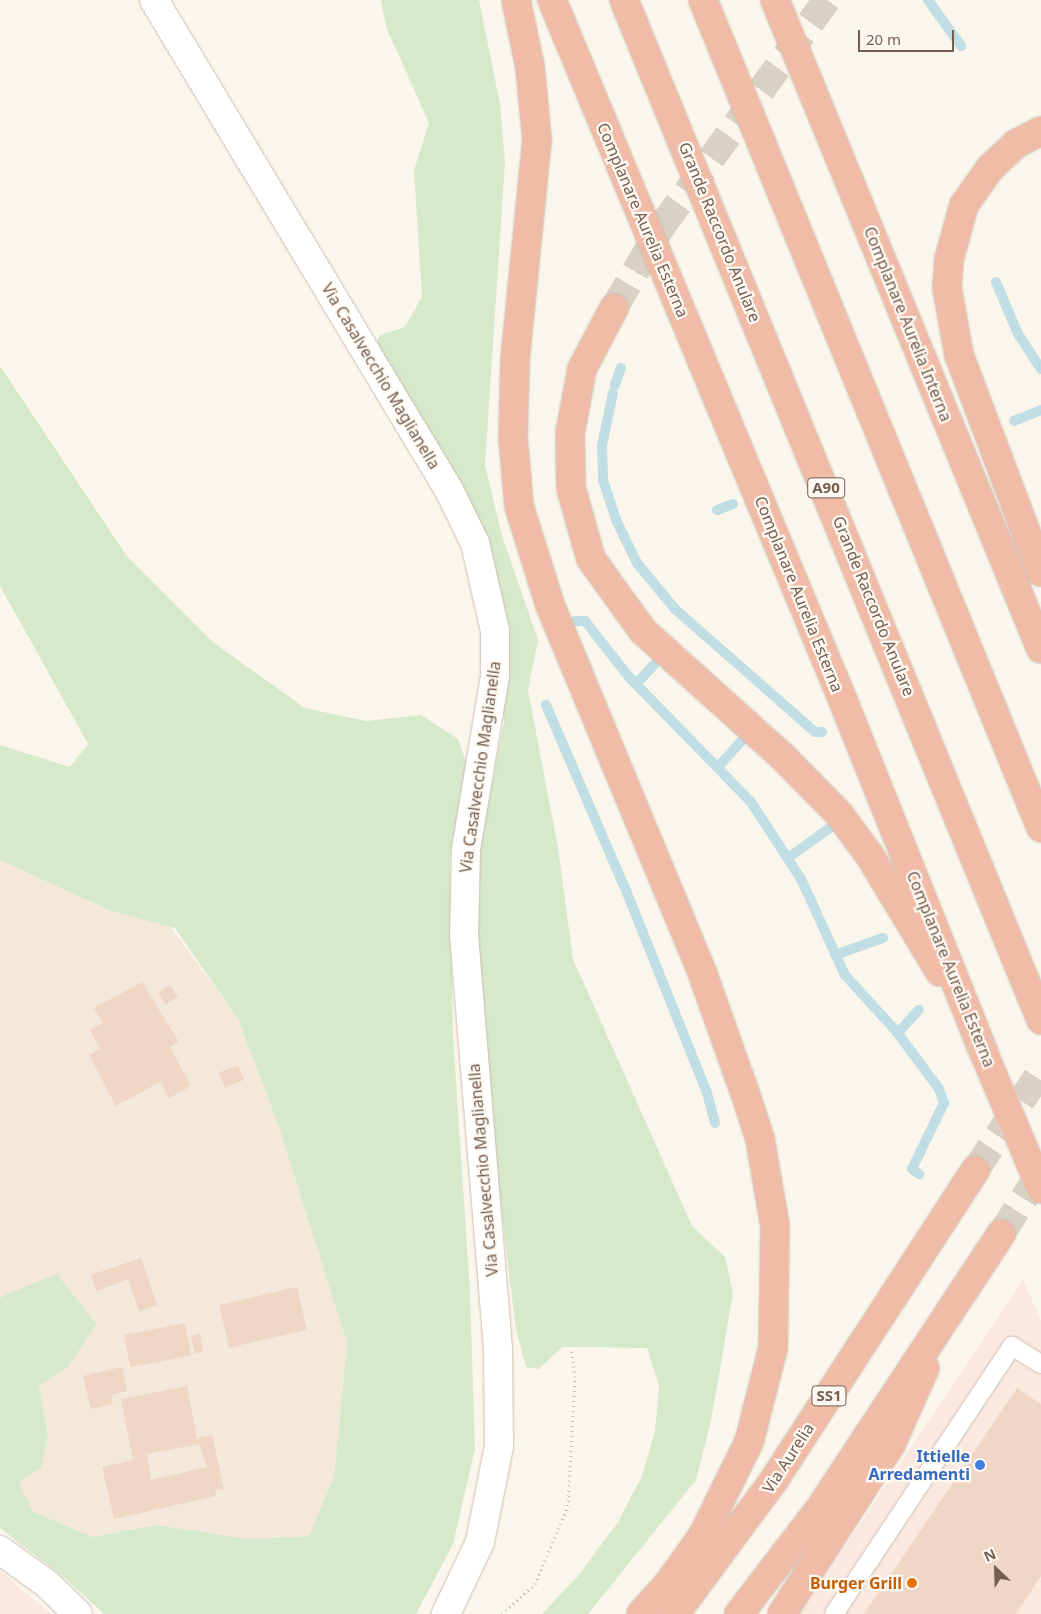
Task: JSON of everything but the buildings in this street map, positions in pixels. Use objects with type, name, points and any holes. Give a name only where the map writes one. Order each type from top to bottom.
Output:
[{"type":"highway","points":[[516,0],[530,67],[537,140],[515,362],[513,437],[519,506],[550,605],[702,975],[741,1082],[760,1138],[775,1226],[773,1348],[749,1442],[702,1537],[668,1584],[641,1614]]},
{"type":"highway","name":"Complanare Aurelia Esterna","points":[[552,0],[846,707],[983,1051],[1041,1189]]},
{"type":"highway","name":"Grande Raccordo Anulare","points":[[624,0],[1041,1020]]},
{"type":"highway","points":[[703,0],[1041,828]]},
{"type":"highway","name":"Complanare Aurelia Interna","points":[[775,0],[1041,649]]},
{"type":"highway","points":[[1041,130],[1016,144],[990,167],[968,199],[955,232],[946,288],[958,355],[1041,572]]},
{"type":"highway","points":[[614,308],[582,369],[570,434],[571,488],[591,559],[643,631],[783,757],[839,814],[968,1013]]},
{"type":"highway","name":"Via Aurelia","points":[[675,1614],[774,1480],[975,1171]]},
{"type":"highway","points":[[739,1614],[821,1507],[1001,1234]]},
{"type":"highway","points":[[782,1614],[891,1444],[920,1384],[938,1328]]},
{"type":"street","name":"Via Casalvecchio Maglianella","points":[[154,0],[449,490],[475,543],[495,630],[495,676],[466,850],[464,935],[498,1349],[500,1430],[495,1478],[480,1542],[446,1614]]},
{"type":"street","points":[[0,1550],[46,1584],[78,1614]]},
{"type":"lane","points":[[834,1614],[1012,1346],[1041,1364]]},
{"type":"path","points":[[502,1614],[535,1584],[568,1506],[575,1377],[572,1351]]},
{"type":"shaded area","points":[[0,860],[111,911],[170,926],[238,1019],[278,1124],[347,1343],[334,1477],[309,1536],[249,1539],[156,1525],[93,1537],[32,1512],[19,1482],[41,1468],[48,1436],[39,1386],[68,1367],[57,1274],[0,1298]]},
{"type":"shaded area","points":[[1023,1279],[1041,1321],[1041,1614],[800,1614]]},
{"type":"shaded area","points":[[0,1571],[26,1593],[51,1614],[0,1614]]},
{"type":"green space","points":[[381,0],[479,0],[500,104],[505,162],[485,465],[502,536],[538,640],[528,690],[558,848],[573,959],[692,1226],[725,1257],[733,1293],[711,1421],[696,1480],[588,1614],[542,1614],[578,1576],[618,1522],[642,1476],[655,1431],[659,1385],[647,1348],[562,1347],[539,1369],[526,1367],[516,1330],[493,1141],[474,876],[504,722],[501,627],[460,484],[376,342],[380,335],[405,327],[422,297],[414,170],[429,123],[386,27]]},
{"type":"green space","points":[[0,366],[126,555],[214,643],[305,708],[366,721],[421,715],[458,739],[467,764],[450,857],[453,1035],[470,1292],[475,1449],[453,1544],[416,1614],[104,1614],[66,1579],[0,1528],[0,1298],[7,1294],[57,1274],[96,1324],[68,1367],[39,1386],[48,1436],[41,1468],[19,1482],[33,1512],[93,1537],[156,1525],[249,1539],[309,1536],[334,1477],[347,1343],[278,1124],[238,1019],[175,928],[111,911],[0,860],[0,745],[70,767],[88,744],[0,586]]},
{"type":"waterway","points":[[928,0],[961,46]]},
{"type":"waterway","points":[[996,282],[1018,334],[1041,369]]},
{"type":"waterway","points":[[615,385],[621,368]]},
{"type":"waterway","points":[[613,393],[602,445],[603,480],[617,522],[637,563],[675,609],[815,732],[822,732]]},
{"type":"waterway","points":[[1014,421],[1041,410]]},
{"type":"waterway","points":[[717,510],[733,504]]},
{"type":"waterway","points":[[575,621],[585,621],[629,677],[751,802],[801,879],[845,975],[896,1031],[939,1089],[944,1103],[912,1169],[919,1174]]},
{"type":"waterway","points":[[636,684],[654,665]]},
{"type":"waterway","points":[[546,705],[625,888],[707,1093],[715,1123]]},
{"type":"waterway","points":[[718,767],[743,739]]},
{"type":"waterway","points":[[788,858],[831,827]]},
{"type":"waterway","points":[[835,955],[883,938]]},
{"type":"waterway","points":[[898,1033],[919,1010]]},
{"type":"tunnel","points":[[614,308],[662,226],[827,0]]},
{"type":"tunnel","points":[[975,1171],[1041,1071]]},
{"type":"tunnel","points":[[1001,1234],[1041,1172]]},
{"type":"place","name":"Ittielle Arredamenti","points":[[980,1465]]},
{"type":"place","name":"Burger Grill","points":[[912,1583]]}]
